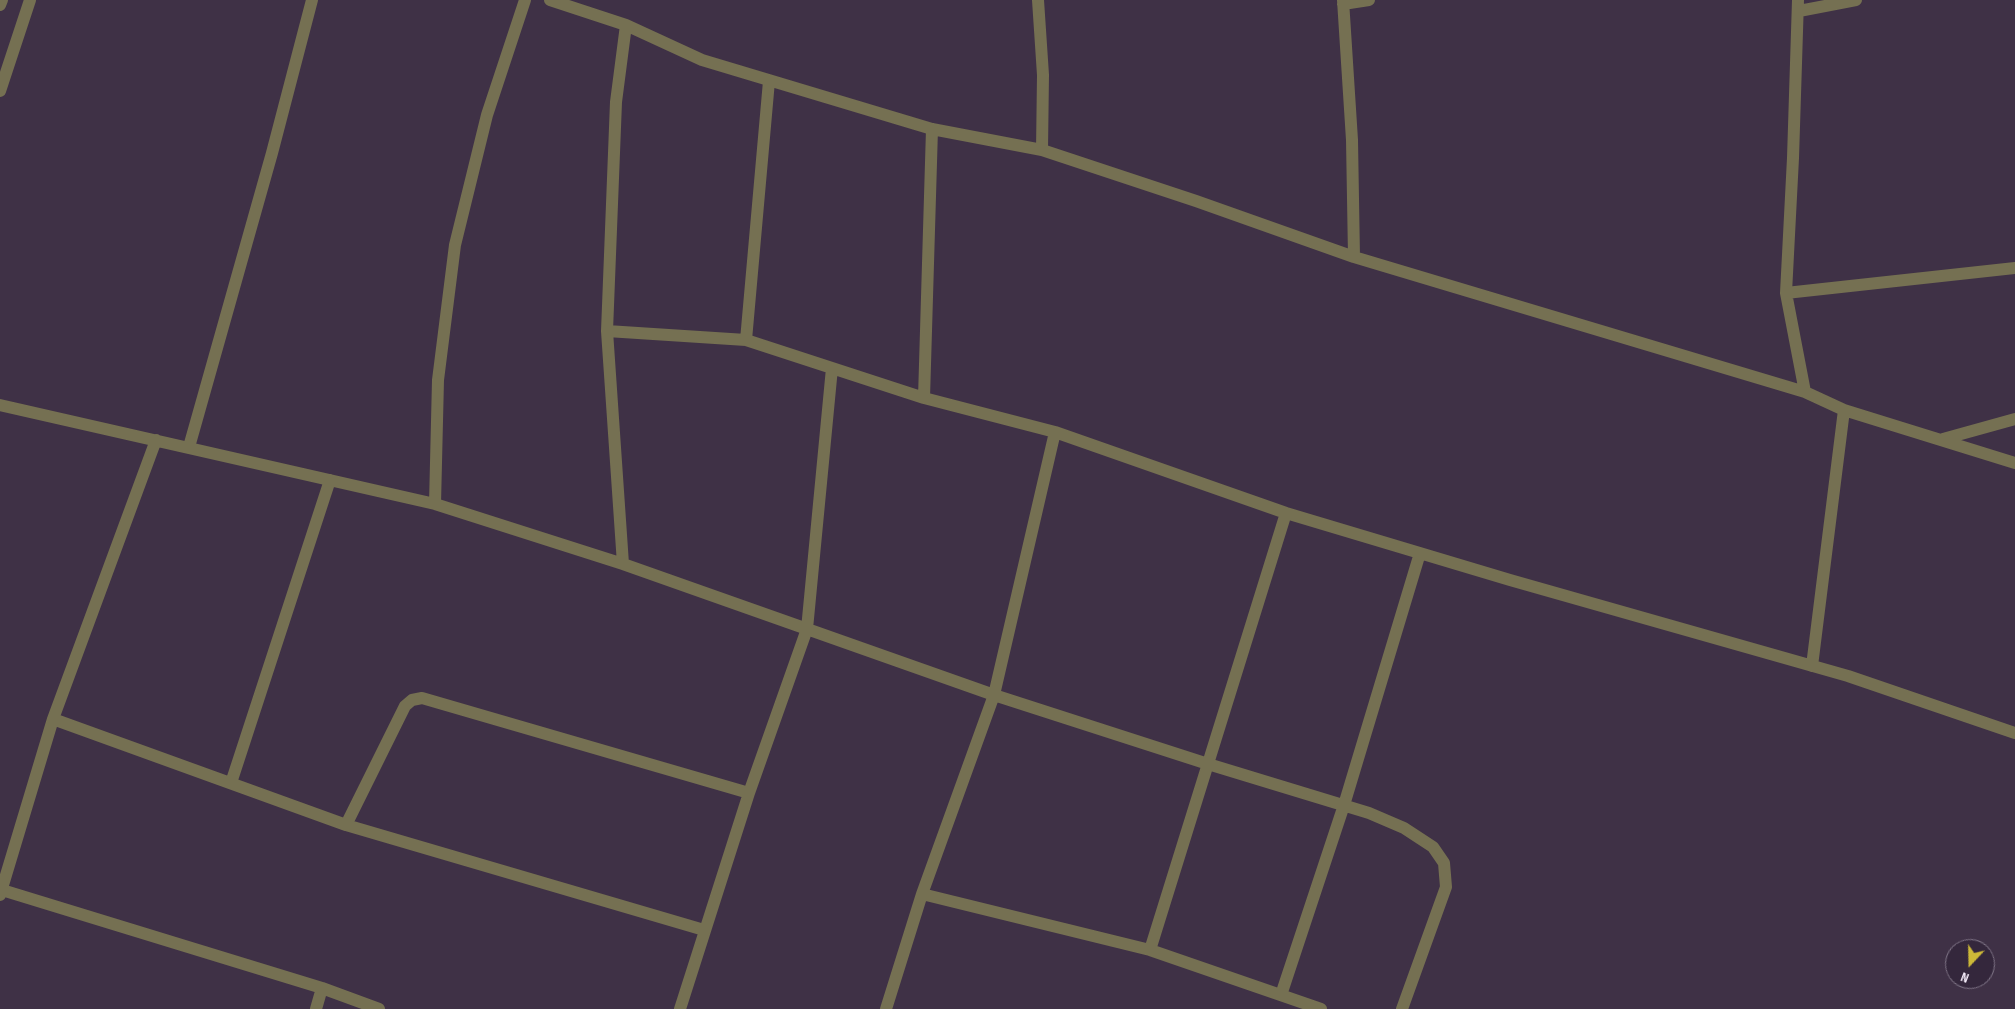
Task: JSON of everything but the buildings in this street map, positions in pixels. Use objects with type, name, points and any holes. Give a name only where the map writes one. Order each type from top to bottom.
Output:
[{"type":"street","points":[[0,5],[2,0]]},
{"type":"street","points":[[0,90],[30,0]]},
{"type":"street","points":[[189,447],[272,154],[312,0]]},
{"type":"street","points":[[435,504],[438,380],[455,245],[487,115],[525,0]]},
{"type":"street","points":[[550,0],[626,25],[702,60],[932,129],[1042,150],[1196,200],[1354,257],[1805,392],[1844,410],[2015,463]]},
{"type":"street","points":[[1038,0],[1043,75],[1042,150]]},
{"type":"street","points":[[1354,257],[1352,140],[1343,2],[1370,0]]},
{"type":"street","points":[[1805,392],[1786,293],[1799,6],[1856,0]]},
{"type":"street","points":[[623,564],[607,331],[616,102],[626,25]]},
{"type":"street","points":[[746,340],[769,81]]},
{"type":"street","points":[[924,398],[932,129]]},
{"type":"street","points":[[1786,293],[2015,268]]},
{"type":"street","points":[[607,331],[746,340],[924,398],[1055,432],[1286,513],[1848,676],[2015,733]]},
{"type":"street","points":[[680,1009],[749,793],[807,628],[832,368]]},
{"type":"street","points":[[0,405],[435,504],[623,564],[994,695],[1208,764],[1369,813],[1404,828],[1433,847],[1444,863],[1446,887],[1402,1009]]},
{"type":"street","points":[[1812,666],[1844,410]]},
{"type":"street","points":[[1942,440],[2015,418]]},
{"type":"street","points":[[886,1009],[922,894],[994,695],[1055,432]]},
{"type":"street","points":[[156,440],[54,719],[1,892],[322,988],[379,1009]]},
{"type":"street","points":[[231,783],[330,480]]},
{"type":"street","points":[[1150,950],[1286,513]]},
{"type":"street","points":[[1281,995],[1344,805],[1420,553]]},
{"type":"street","points":[[346,825],[405,706],[412,700],[422,698],[749,793]]},
{"type":"street","points":[[54,719],[346,825],[704,930]]},
{"type":"street","points":[[922,894],[1150,950],[1321,1009]]},
{"type":"street","points":[[316,1009],[322,988]]}]
